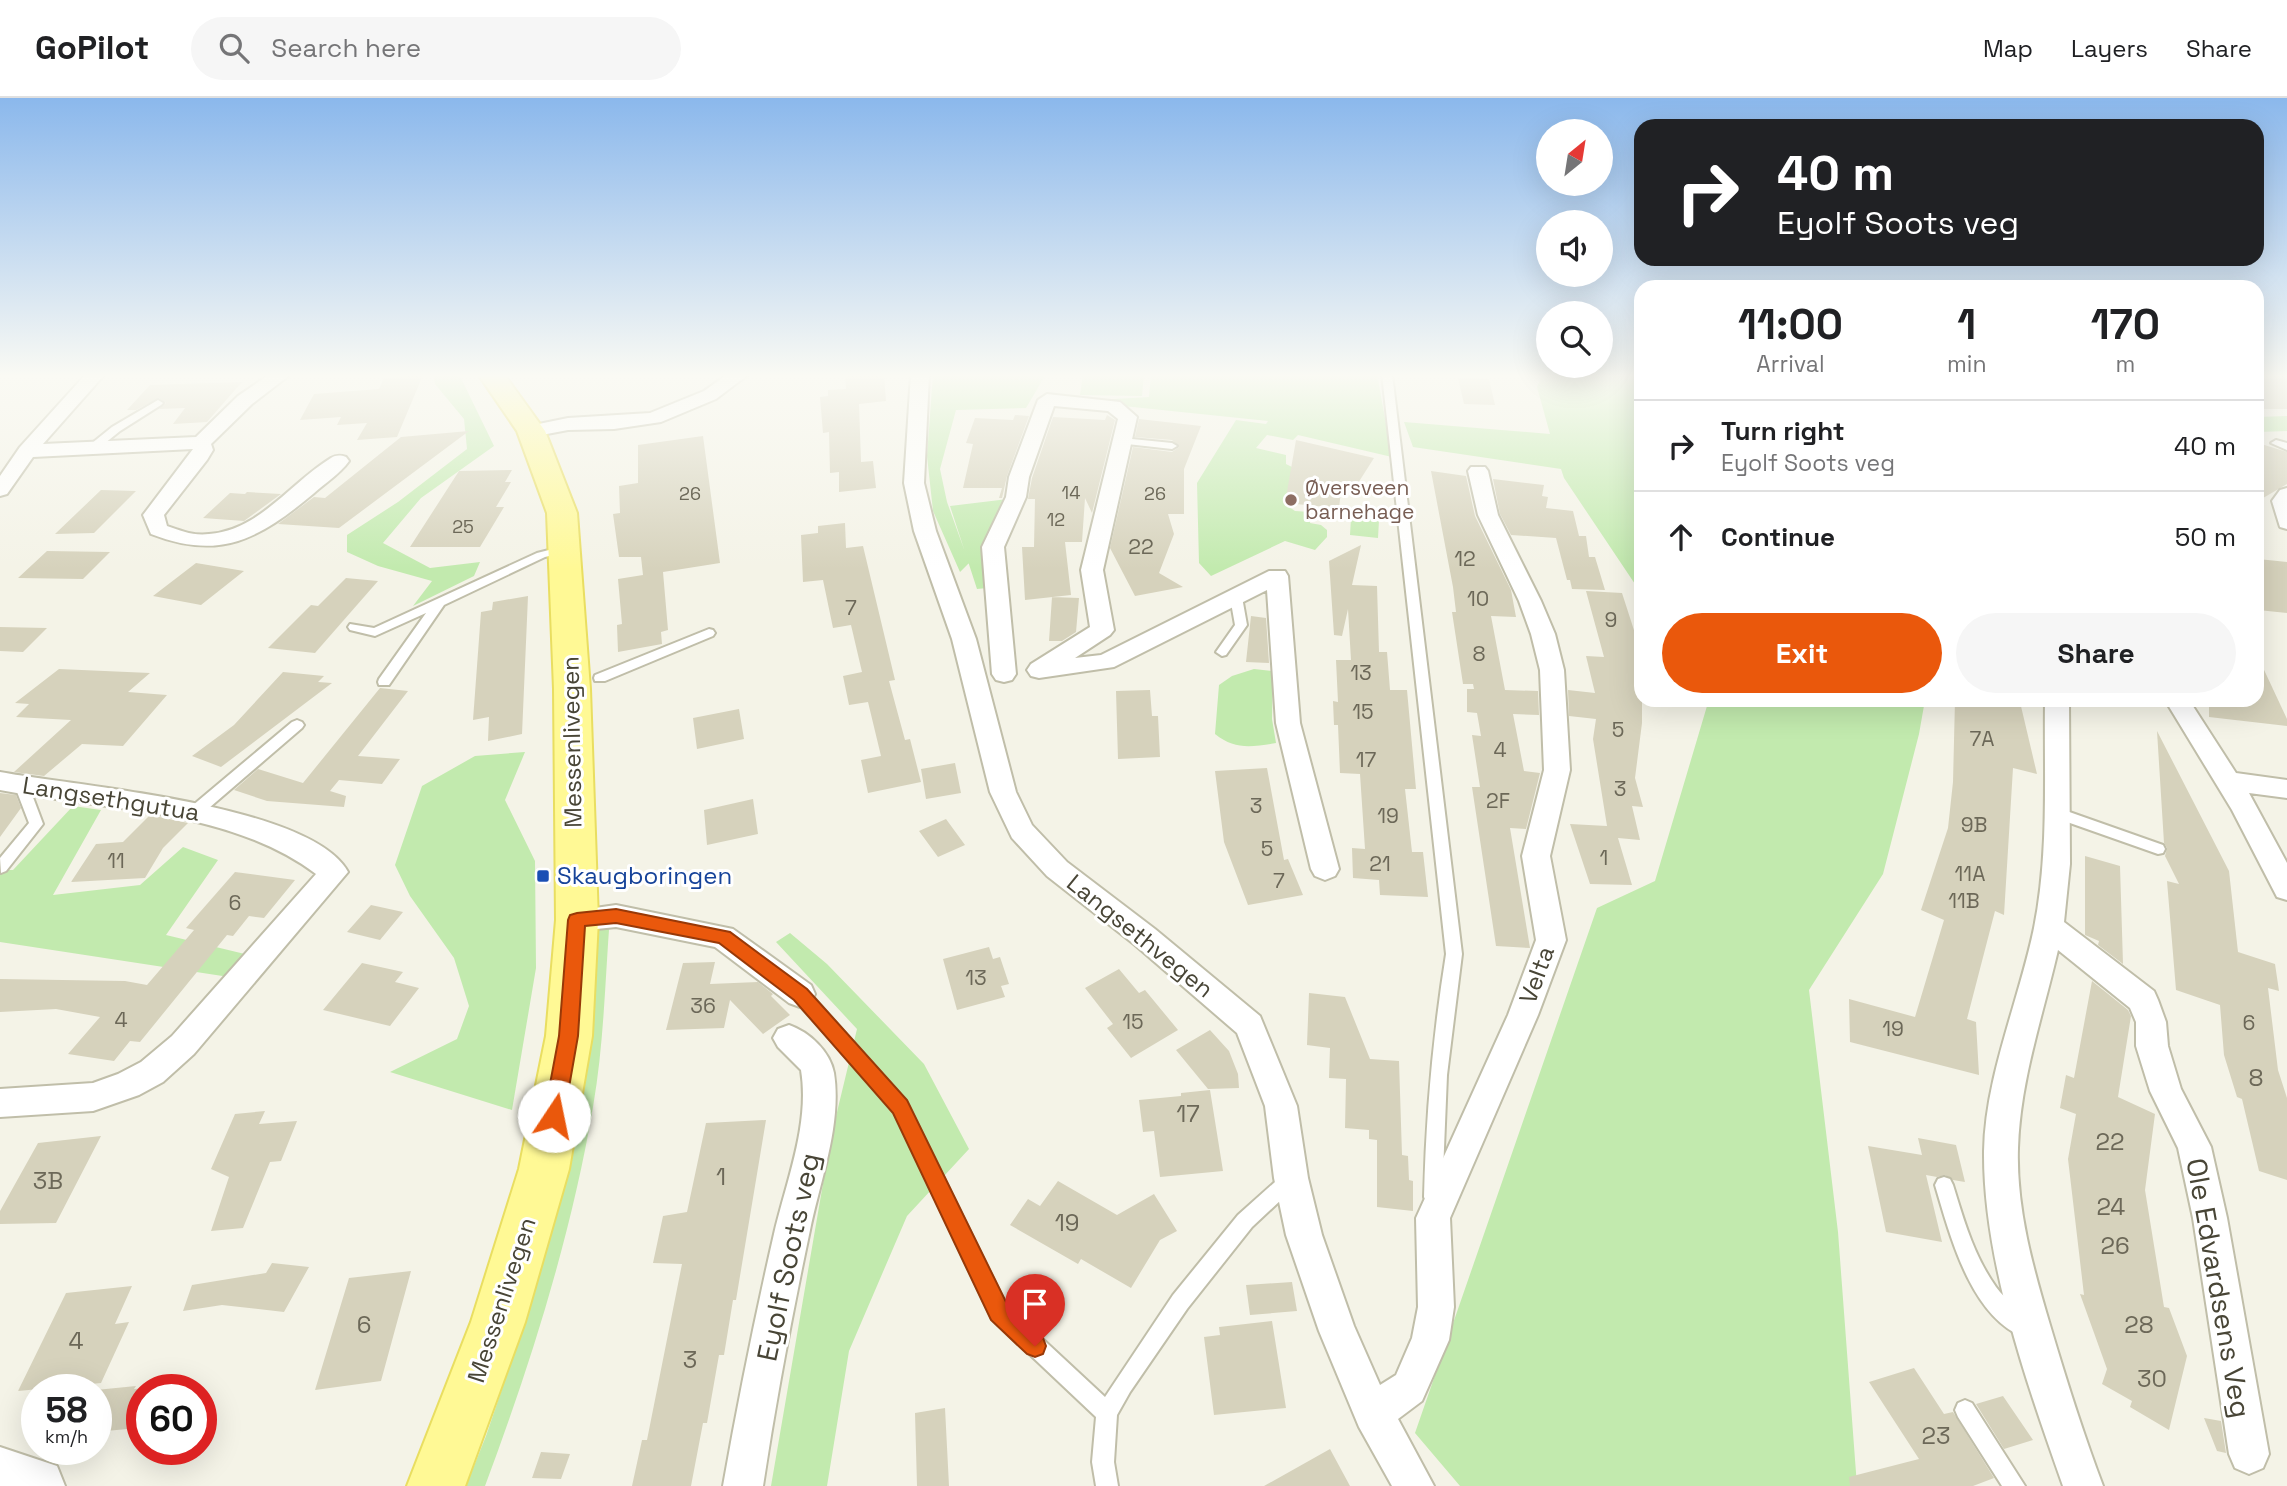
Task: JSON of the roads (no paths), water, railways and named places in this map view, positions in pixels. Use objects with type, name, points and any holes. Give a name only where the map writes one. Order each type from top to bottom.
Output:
[{"type":"main road","name":"Messenlivegen","points":[[436,1486],[498,1322],[544,1168],[569,1036],[577,920],[572,689],[565,549],[562,513],[534,439]]},
{"type":"street","points":[[0,490],[38,439]]},
{"type":"street","points":[[27,451],[201,443],[205,439]]},
{"type":"street","name":"Langsethvegen","points":[[916,439],[914,483],[925,531],[964,639],[1003,792],[1022,831],[1057,869],[1145,937],[1249,1025],[1281,1106],[1291,1178],[1304,1235],[1325,1295],[1373,1413],[1414,1486]]},
{"type":"street","points":[[1004,674],[993,547],[1016,497],[1019,477],[1033,439]]},
{"type":"street","points":[[1039,670],[1102,629],[1092,570],[1122,441]]},
{"type":"street","points":[[201,443],[203,450],[197,460],[153,515],[158,530],[191,542],[212,541],[243,532],[265,521],[339,461]]},
{"type":"street","name":"Velta","points":[[1373,1413],[1409,1388],[1430,1340],[1436,1307],[1433,1217],[1522,1015],[1551,940],[1536,856],[1557,770],[1552,670],[1543,634],[1530,601],[1488,514],[1478,471]]},
{"type":"street","points":[[2287,494],[2282,501],[2287,523]]},
{"type":"street","points":[[973,677],[1106,662],[1277,576],[1288,723],[1325,869]]},
{"type":"street","points":[[2057,707],[2058,813],[2049,928],[2005,1106],[2001,1150],[2004,1204],[2015,1268],[2055,1409],[2083,1486]]},
{"type":"street","points":[[2181,707],[2228,781],[2287,889]]},
{"type":"street","points":[[2228,781],[2287,789]]},
{"type":"street","name":"Langsethgutua","points":[[0,1102],[93,1097],[152,1073],[183,1045],[334,872],[287,842],[197,810],[11,783]]},
{"type":"street","points":[[577,920],[616,916],[723,937],[800,994]]},
{"type":"street","name":"Ole Edvardsens Veg","points":[[2049,928],[2143,1000],[2151,1022],[2152,1046],[2166,1091],[2194,1147],[2210,1218],[2249,1454]]},
{"type":"street","name":"Eyolf Soots veg","points":[[743,1486],[794,1223],[810,1160],[814,1125],[818,1072],[808,1054],[789,1038]]},
{"type":"street","points":[[0,1467],[43,1480],[45,1486]]},
{"type":"lane","points":[[90,450],[104,439]]},
{"type":"lane","points":[[1394,439],[1454,954],[1445,1002],[1434,1120],[1433,1217]]},
{"type":"lane","points":[[1122,441],[1172,446]]},
{"type":"lane","points":[[354,627],[375,632],[541,555],[565,549]]},
{"type":"lane","points":[[1222,652],[1241,625],[1236,597]]},
{"type":"lane","points":[[384,682],[440,602]]},
{"type":"lane","points":[[600,678],[709,633]]},
{"type":"lane","points":[[197,810],[297,725]]},
{"type":"lane","points":[[1,867],[36,824],[11,783]]},
{"type":"lane","points":[[2058,813],[2158,849]]},
{"type":"lane","points":[[800,994],[900,1106],[999,1312],[1107,1413]]},
{"type":"lane","points":[[1107,1486],[1103,1462],[1107,1413],[1123,1385],[1180,1302],[1245,1221],[1291,1178]]},
{"type":"lane","points":[[1944,1185],[1967,1260],[2009,1318],[2035,1335]]},
{"type":"lane","points":[[1965,1410],[2014,1486]]},
{"type":"place","name":"Øversveen barnehage","points":[[1291,500]]},
{"type":"place","name":"Skaugboringen","points":[[543,876]]}]
